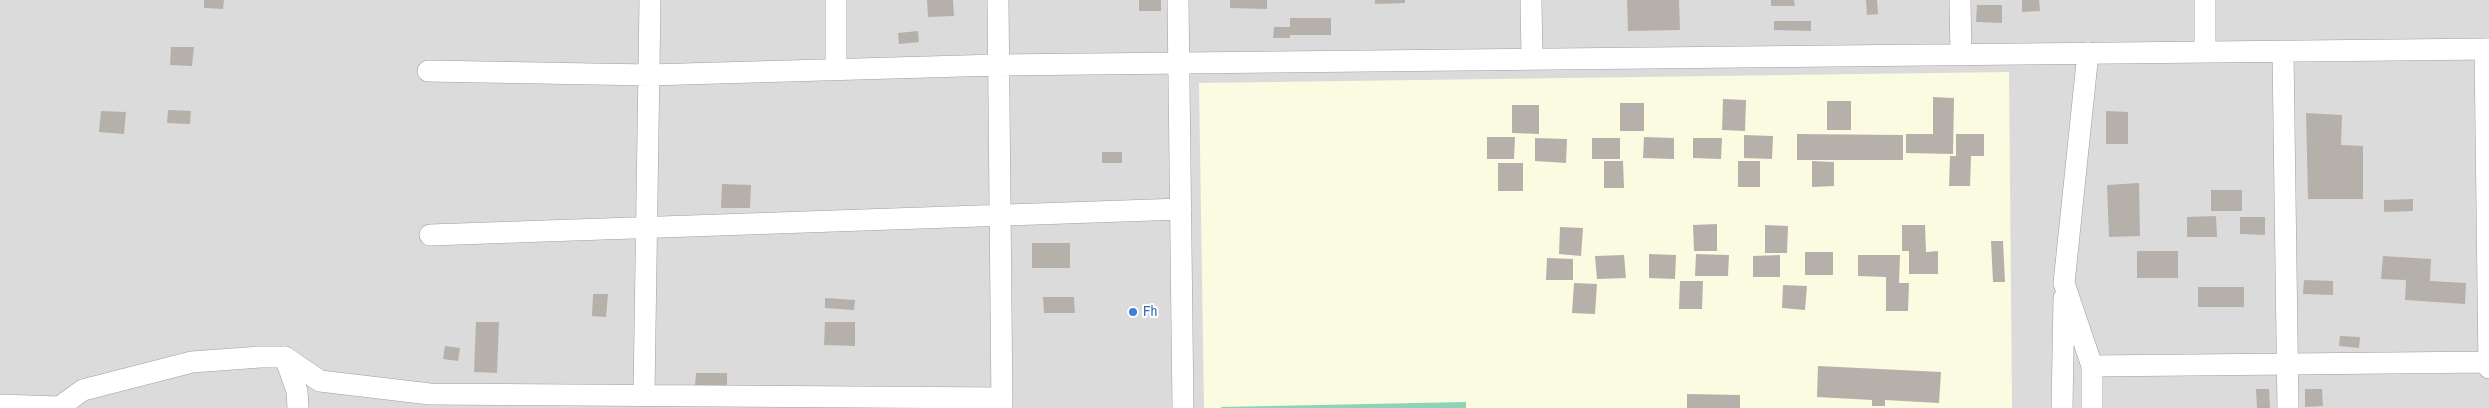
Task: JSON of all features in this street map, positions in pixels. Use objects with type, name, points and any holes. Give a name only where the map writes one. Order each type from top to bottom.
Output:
[{"type":"street","points":[[644,395],[650,0]]},
{"type":"street","points":[[836,0],[836,70]]},
{"type":"street","points":[[0,405],[58,408],[83,390],[192,362],[285,357],[320,382],[430,394],[644,395],[1001,403],[998,0]]},
{"type":"street","points":[[1178,0],[1183,408]]},
{"type":"street","points":[[1531,0],[1532,59]]},
{"type":"street","points":[[1960,0],[1961,54]]},
{"type":"street","points":[[2205,0],[2205,52]]},
{"type":"street","points":[[428,71],[649,75],[997,65],[2487,49],[2489,368]]},
{"type":"street","points":[[2283,51],[2288,408]]},
{"type":"street","points":[[2062,408],[2064,283],[2088,53]]},
{"type":"street","points":[[430,235],[1181,208]]},
{"type":"street","points":[[2064,283],[2092,366],[2092,408]]},
{"type":"street","points":[[285,357],[297,391],[298,408]]},
{"type":"street","points":[[2092,366],[2489,362]]},
{"type":"shaded area","points":[[0,0],[2489,0],[2489,408],[0,408]]},
{"type":"shaded area","points":[[2009,72],[2012,408],[1204,408],[1199,83]]},
{"type":"green space","points":[[1466,402],[1466,408],[1221,408],[1221,407]]},
{"type":"building","points":[[204,0],[224,0],[223,9],[204,8]]},
{"type":"building","points":[[927,0],[953,0],[954,16],[928,17]]},
{"type":"building","points":[[1139,0],[1161,0],[1161,11],[1139,11]]},
{"type":"building","points":[[1230,0],[1267,0],[1267,9],[1230,8]]},
{"type":"building","points":[[1375,0],[1405,0],[1405,3],[1375,4]]},
{"type":"building","points":[[1627,0],[1679,0],[1680,30],[1628,31]]},
{"type":"building","points":[[1771,0],[1794,0],[1795,6],[1771,6]]},
{"type":"building","points":[[1866,0],[1877,0],[1878,14],[1867,15]]},
{"type":"building","points":[[2022,0],[2039,0],[2040,11],[2022,12]]},
{"type":"building","points":[[1977,5],[2002,5],[2002,23],[1976,22]]},
{"type":"building","points":[[1290,18],[1331,18],[1331,35],[1290,35],[1290,38],[1273,38],[1274,27],[1290,27]]},
{"type":"building","points":[[1774,21],[1811,21],[1811,31],[1774,30]]},
{"type":"building","points":[[918,31],[919,42],[899,44],[898,33]]},
{"type":"building","points":[[171,47],[194,47],[192,66],[170,65]]},
{"type":"building","points":[[1933,97],[1954,98],[1953,154],[1906,153],[1906,134],[1933,134]]},
{"type":"building","points":[[1723,99],[1746,100],[1745,131],[1722,130]]},
{"type":"building","points":[[1827,101],[1851,101],[1851,130],[1827,130]]},
{"type":"building","points":[[1620,103],[1644,103],[1644,131],[1620,131]]},
{"type":"building","points":[[1512,105],[1539,105],[1539,134],[1512,133]]},
{"type":"building","points":[[168,110],[191,111],[190,124],[167,123]]},
{"type":"building","points":[[101,111],[126,112],[124,134],[99,132]]},
{"type":"building","points":[[2106,111],[2128,112],[2128,144],[2106,144]]},
{"type":"building","points":[[2306,113],[2342,115],[2341,145],[2363,146],[2363,199],[2308,199]]},
{"type":"building","points":[[1797,134],[1903,135],[1903,160],[1797,160]]},
{"type":"building","points":[[1956,134],[1984,134],[1984,156],[1971,156],[1970,186],[1949,186],[1950,156],[1956,156]]},
{"type":"building","points":[[1744,135],[1773,136],[1772,159],[1744,158]]},
{"type":"building","points":[[1487,137],[1515,137],[1514,159],[1487,159]]},
{"type":"building","points":[[1644,137],[1674,138],[1674,159],[1643,158]]},
{"type":"building","points":[[1535,138],[1567,139],[1566,163],[1535,161]]},
{"type":"building","points":[[1592,138],[1620,138],[1620,159],[1592,159]]},
{"type":"building","points":[[1693,138],[1722,138],[1721,159],[1693,158]]},
{"type":"building","points":[[1102,152],[1122,152],[1122,163],[1102,163]]},
{"type":"building","points":[[1604,161],[1623,161],[1624,188],[1604,188]]},
{"type":"building","points":[[1738,161],[1760,161],[1760,187],[1738,187]]},
{"type":"building","points":[[1812,161],[1834,162],[1834,186],[1812,187]]},
{"type":"building","points":[[1498,163],[1523,163],[1523,191],[1498,191]]},
{"type":"building","points":[[2139,183],[2140,236],[2109,237],[2107,185]]},
{"type":"building","points":[[722,184],[751,185],[750,208],[721,208]]},
{"type":"building","points":[[2211,190],[2242,190],[2242,211],[2211,211]]},
{"type":"building","points":[[2413,199],[2413,211],[2384,212],[2384,200]]},
{"type":"building","points":[[2216,216],[2217,237],[2187,237],[2187,217]]},
{"type":"building","points":[[2240,217],[2265,217],[2265,235],[2240,234]]},
{"type":"building","points":[[1717,224],[1717,251],[1694,251],[1693,225]]},
{"type":"building","points":[[1765,225],[1788,226],[1787,253],[1765,253]]},
{"type":"building","points":[[1902,225],[1925,225],[1926,252],[1938,251],[1938,274],[1909,274],[1909,251],[1902,251]]},
{"type":"building","points":[[1560,227],[1583,228],[1581,256],[1559,254]]},
{"type":"building","points":[[1991,241],[2003,241],[2005,282],[1993,282]]},
{"type":"building","points":[[1032,243],[1070,243],[1070,268],[1032,268]]},
{"type":"building","points":[[2137,251],[2178,251],[2178,278],[2137,278]]},
{"type":"building","points":[[1805,252],[1833,252],[1833,275],[1805,275]]},
{"type":"building","points":[[1649,254],[1676,255],[1675,279],[1649,278]]},
{"type":"building","points":[[1696,254],[1729,255],[1728,276],[1695,276]]},
{"type":"building","points":[[1624,255],[1626,278],[1597,279],[1595,256]]},
{"type":"building","points":[[1780,255],[1780,277],[1753,277],[1753,256]]},
{"type":"building","points":[[1858,255],[1900,255],[1899,283],[1909,283],[1908,311],[1886,311],[1886,277],[1858,276]]},
{"type":"building","points":[[2383,256],[2431,259],[2430,281],[2466,283],[2465,304],[2405,300],[2406,280],[2381,279]]},
{"type":"building","points":[[1547,258],[1573,259],[1573,280],[1546,280]]},
{"type":"building","points":[[2304,280],[2333,281],[2333,295],[2303,294]]},
{"type":"building","points":[[1680,281],[1703,281],[1702,309],[1679,309]]},
{"type":"building","points":[[1574,283],[1597,284],[1595,314],[1572,313]]},
{"type":"building","points":[[1783,285],[1807,286],[1805,310],[1782,308]]},
{"type":"building","points":[[2198,287],[2244,287],[2244,307],[2198,307]]},
{"type":"building","points":[[593,294],[608,294],[606,317],[592,316]]},
{"type":"building","points":[[1043,297],[1074,297],[1075,313],[1044,313]]},
{"type":"building","points":[[825,298],[855,300],[854,310],[825,308]]},
{"type":"building","points":[[476,322],[499,322],[497,373],[474,372]]},
{"type":"building","points":[[825,322],[855,322],[855,346],[824,345]]},
{"type":"building","points":[[2340,336],[2360,337],[2359,348],[2339,346]]},
{"type":"building","points":[[445,346],[460,348],[458,361],[443,359]]},
{"type":"building","points":[[1818,366],[1941,372],[1939,403],[1885,400],[1885,406],[1872,406],[1872,400],[1817,397]]},
{"type":"building","points":[[696,373],[727,373],[727,386],[695,386]]},
{"type":"building","points":[[2256,389],[2269,389],[2270,408],[2257,408]]},
{"type":"building","points":[[2305,389],[2322,389],[2323,406],[2305,407]]},
{"type":"building","points":[[1687,394],[1740,395],[1740,408],[1687,408]]},
{"type":"place","name":"Fh","points":[[1133,312]]}]
